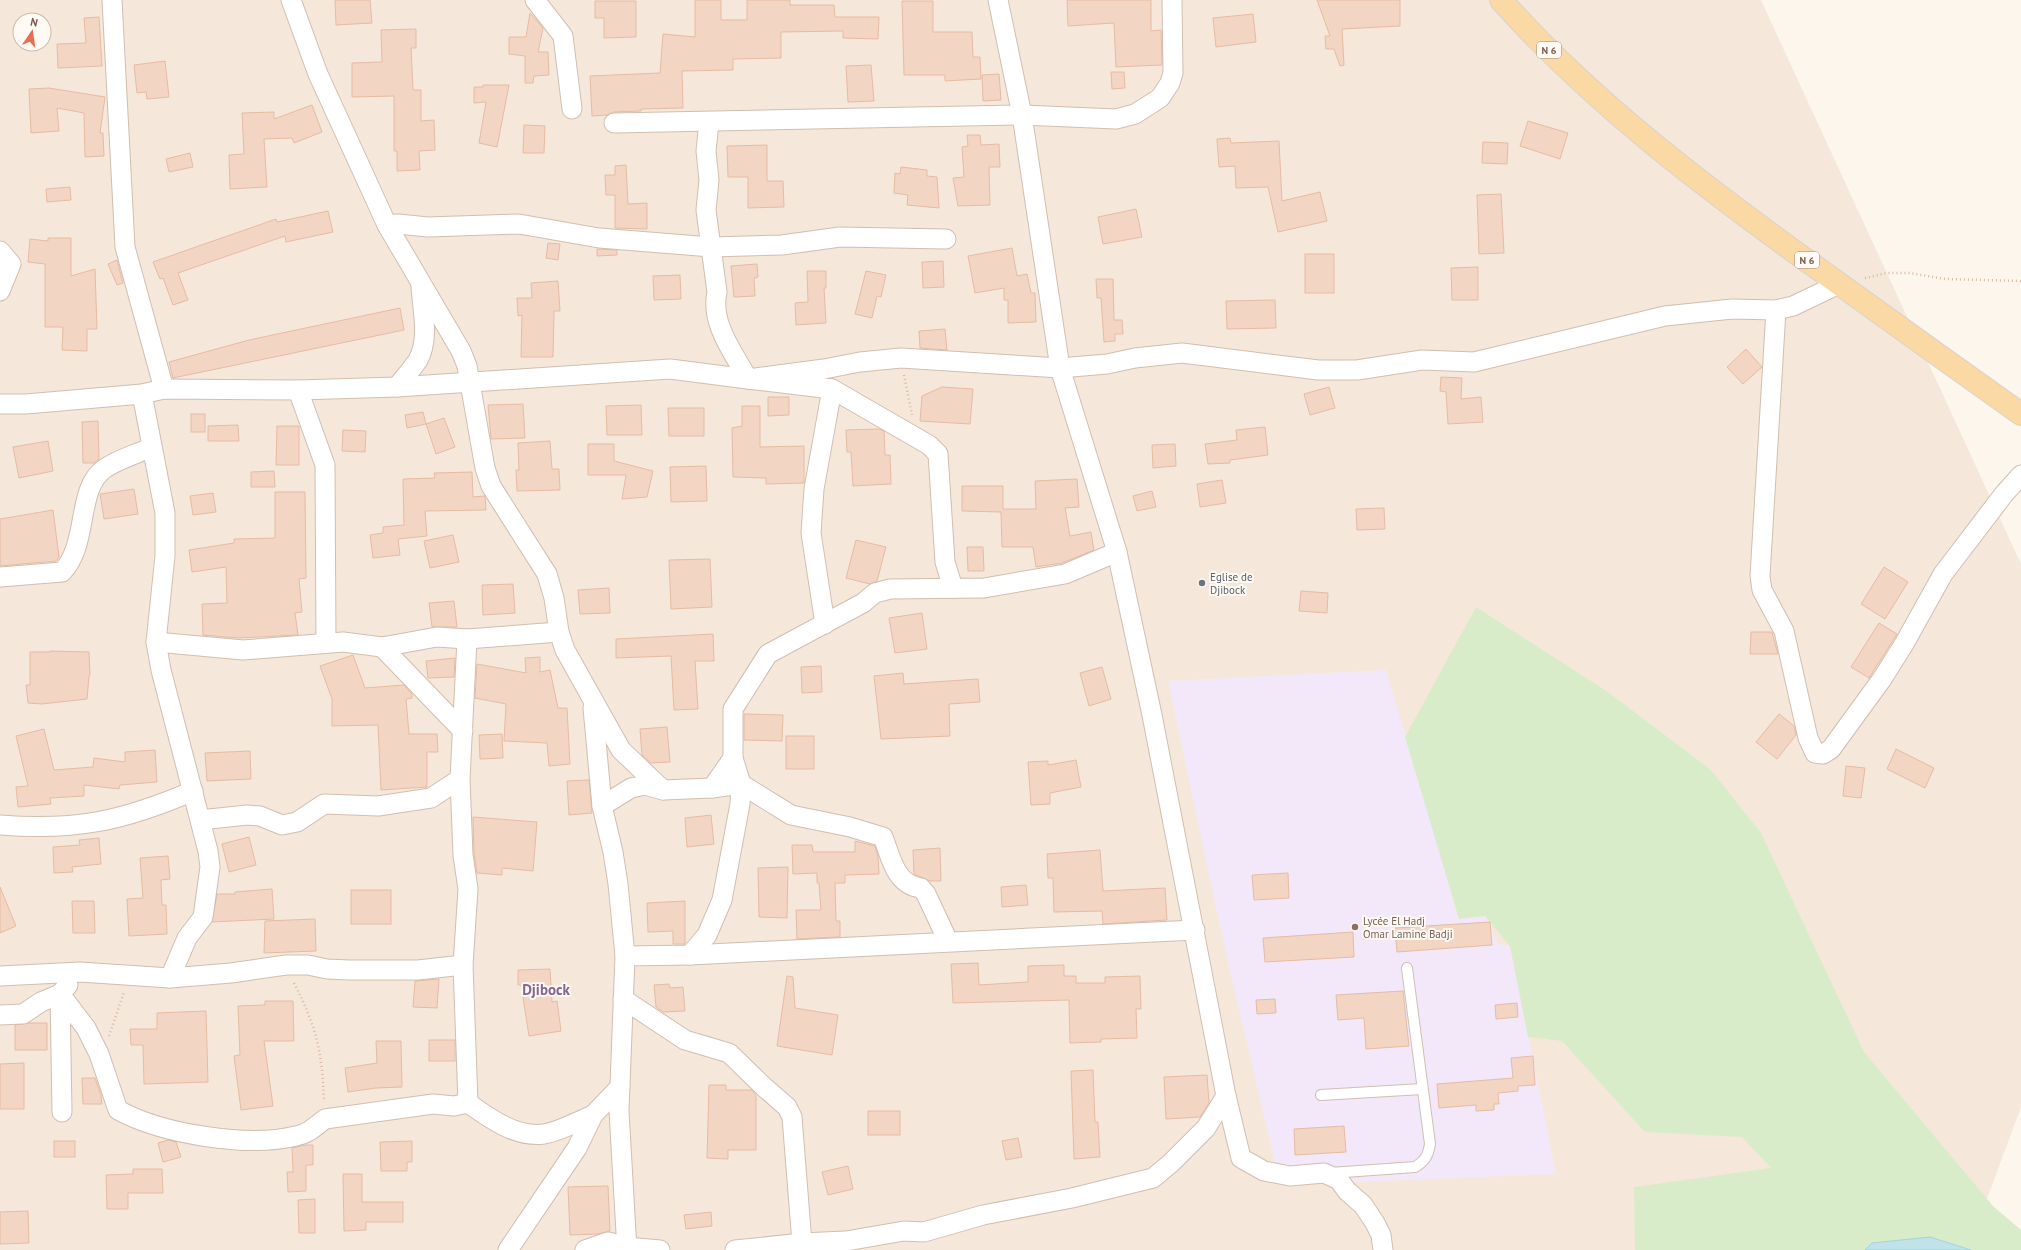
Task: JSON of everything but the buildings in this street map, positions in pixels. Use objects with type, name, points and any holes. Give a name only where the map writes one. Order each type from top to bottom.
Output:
[{"type":"main road","name":"N 6","points":[[1501,0],[1525,27],[1594,92],[1672,160],[1839,284],[2021,414]]},
{"type":"street","points":[[112,0],[125,247],[164,389]]},
{"type":"street","points":[[291,0],[318,74],[387,225],[461,351],[470,383],[485,468],[491,486],[547,574],[554,598],[558,632],[565,650],[621,750],[663,790]]},
{"type":"street","points":[[535,0],[563,36],[572,109]]},
{"type":"street","points":[[998,0],[1022,115],[1060,368],[1117,552],[1152,715],[1195,930],[1226,1096],[1241,1158],[1264,1171],[1290,1176],[1324,1173],[1339,1180],[1347,1191],[1363,1205],[1381,1235],[1383,1250]]},
{"type":"street","points":[[614,123],[1022,115],[1116,119],[1135,114],[1160,98],[1170,83],[1173,73],[1172,0]]},
{"type":"street","points":[[709,122],[706,151],[709,180],[706,210],[717,292],[715,303],[720,329],[748,379]]},
{"type":"street","points":[[387,225],[398,224],[428,227],[519,224],[599,238],[711,247],[782,245],[840,237],[946,239]]},
{"type":"street","points":[[0,251],[11,264],[0,291]]},
{"type":"street","points":[[397,387],[418,359],[422,348],[424,336],[421,282]]},
{"type":"street","points":[[748,379],[824,369],[860,362],[901,358],[1060,368],[1107,364],[1135,358],[1182,353],[1318,370],[1357,370],[1422,360],[1474,362],[1665,316],[1732,309],[1776,310],[1793,306],[1839,284]]},
{"type":"street","points":[[1776,310],[1760,576],[1762,590],[1784,631],[1808,738],[1815,753],[1823,754],[1831,749],[1889,667],[1943,574],[2004,494],[2021,475]]},
{"type":"street","points":[[0,404],[26,404],[142,394],[164,389],[298,390],[397,387],[670,369],[832,389],[929,445],[938,454],[945,562],[953,588]]},
{"type":"street","points":[[824,624],[811,533],[814,489],[832,389]]},
{"type":"street","points":[[298,390],[324,465],[326,643]]},
{"type":"street","points":[[142,394],[159,476],[164,513],[165,556],[156,642],[161,670],[193,791],[210,867],[203,917],[187,938],[170,978]]},
{"type":"street","points":[[0,577],[62,572],[70,564],[78,545],[89,492],[96,476],[105,468],[152,447]]},
{"type":"street","points":[[690,955],[707,935],[722,900],[740,804],[741,784],[733,758],[733,709],[768,654],[824,624],[875,593],[890,589],[984,588],[1065,574],[1117,552]]},
{"type":"street","points":[[156,642],[243,650],[261,650],[343,642],[382,647],[437,637],[467,639],[558,632]]},
{"type":"street","points":[[467,639],[460,779],[463,855],[468,889],[463,965],[468,1103]]},
{"type":"street","points":[[382,647],[463,731]]},
{"type":"street","points":[[593,702],[602,806],[613,852],[618,884],[625,956],[619,1111],[627,1248]]},
{"type":"street","points":[[712,788],[733,758]]},
{"type":"street","points":[[200,820],[246,815],[260,816],[282,824],[297,822],[324,804],[378,806],[431,798],[460,779]]},
{"type":"street","points":[[602,806],[631,788],[645,785],[663,790],[712,788],[741,784],[791,816],[850,827],[883,837],[896,871],[911,887],[921,888],[926,894],[948,941]]},
{"type":"street","points":[[0,825],[38,828],[79,825],[126,816],[193,791]]},
{"type":"street","points":[[625,956],[690,955],[948,941],[1195,930]]},
{"type":"street","points":[[0,976],[80,972],[130,974],[170,978],[231,973],[286,965],[308,965],[327,969],[349,970],[418,970],[463,965]]},
{"type":"street","points":[[0,1015],[23,1014],[41,1002],[60,994],[80,972]]},
{"type":"street","points":[[60,994],[86,1028],[99,1054],[118,1110],[146,1122],[180,1131],[249,1142],[297,1136],[311,1130],[324,1119],[433,1104],[454,1106],[468,1103],[490,1119],[526,1133],[544,1134],[594,1115]]},
{"type":"street","points":[[60,994],[62,1112]]},
{"type":"street","points":[[623,999],[685,1040],[729,1053],[764,1087],[787,1106],[792,1116],[802,1243]]},
{"type":"street","points":[[508,1250],[577,1148],[594,1115],[620,1087]]},
{"type":"street","points":[[735,1250],[802,1243],[846,1241],[904,1230],[924,1232],[983,1215],[1072,1198],[1152,1178],[1171,1163],[1206,1128],[1226,1096]]},
{"type":"street","points":[[585,1250],[608,1242],[627,1248],[660,1250]]},
{"type":"lane","points":[[1324,1173],[1415,1166],[1423,1162],[1428,1155],[1430,1144],[1406,968]]},
{"type":"lane","points":[[1322,1095],[1422,1089]]},
{"type":"path","points":[[1839,284],[1887,273],[1910,273],[1945,279],[2021,282]]},
{"type":"path","points":[[901,358],[912,420],[912,436]]},
{"type":"path","points":[[286,965],[311,1018],[318,1041],[323,1065],[324,1119]]},
{"type":"path","points":[[99,1054],[109,1036],[130,974]]},
{"type":"shaded area","points":[[0,0],[1761,0],[2021,564],[2021,1107],[1968,1250],[0,1250]]},
{"type":"shaded area","name":"Lycée El Hadj Omar Lamine Badji","points":[[1386,670],[1459,918],[1485,916],[1498,944],[1510,946],[1556,1174],[1280,1185],[1222,936],[1168,681]]},
{"type":"green space","points":[[1476,607],[1608,692],[1711,770],[1761,833],[1864,1052],[1993,1206],[2021,1230],[2021,1250],[1971,1250],[1930,1237],[1872,1243],[1865,1250],[1635,1250],[1634,1187],[1771,1168],[1742,1137],[1645,1132],[1562,1041],[1528,1037],[1510,946],[1485,916],[1459,919],[1405,737]]},
{"type":"water","points":[[1930,1237],[1971,1250],[1865,1250],[1872,1243]]},
{"type":"place","name":"Eglise de Djibock","points":[[1202,583]]},
{"type":"place","name":"Lycée El Hadj Omar Lamine Badji","points":[[1355,927]]},
{"type":"district","name":"Djibock","points":[[546,990]]}]
